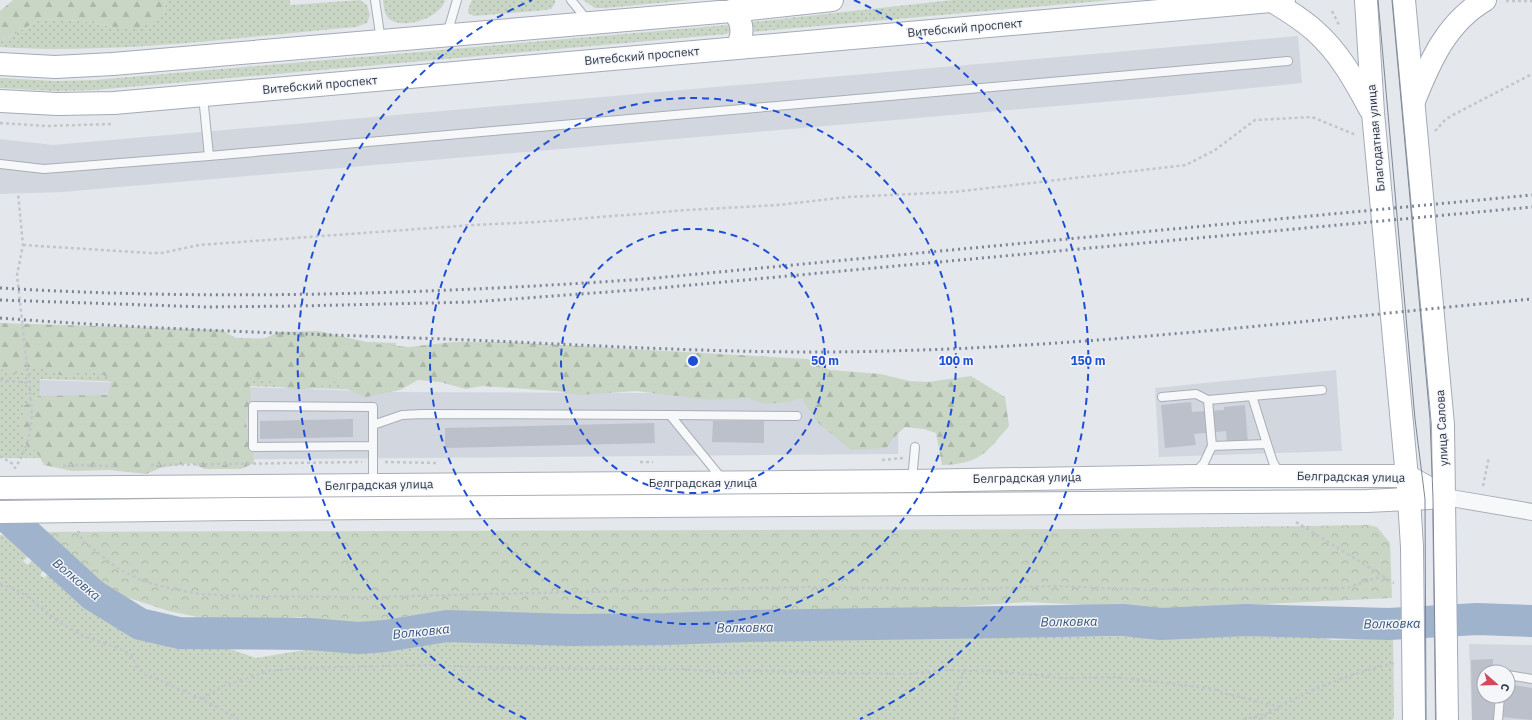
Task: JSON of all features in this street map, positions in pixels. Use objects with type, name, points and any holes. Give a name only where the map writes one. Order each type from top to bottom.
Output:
[{"type":"main road","points":[[0,64],[55,67],[114,64],[381,42],[590,23],[719,9],[832,0]]},
{"type":"main road","points":[[1278,0],[1324,40],[1347,70],[1373,113]]},
{"type":"main road","name":"Витебский проспект","points":[[0,101],[57,104],[114,103],[1278,0]]},
{"type":"main road","name":"Благодатная улица","points":[[1366,0],[1373,113],[1407,476]]},
{"type":"main road","points":[[1404,0],[1413,104]]},
{"type":"main road","points":[[1413,104],[1430,64],[1442,41],[1463,16],[1495,0]]},
{"type":"main road","points":[[719,9],[738,18],[742,29],[741,37],[736,48]]},
{"type":"main road","name":"улица Салова","points":[[1413,104],[1443,425],[1447,720]]},
{"type":"main road","name":"Белградская улица","points":[[0,488],[912,481],[1194,476],[1407,476],[1445,497]]},
{"type":"main road","points":[[1407,476],[1409,499],[1405,588],[1406,660],[1414,720]]},
{"type":"main road","name":"Белградская улица","points":[[0,512],[1409,499],[1445,497]]},
{"type":"street","points":[[1445,497],[1532,512]]},
{"type":"lane","points":[[375,0],[381,42]]},
{"type":"lane","points":[[447,35],[457,0]]},
{"type":"lane","points":[[572,0],[590,23]]},
{"type":"lane","points":[[0,164],[44,169],[209,156],[1288,61]]},
{"type":"lane","points":[[203,95],[209,156]]},
{"type":"lane","points":[[1162,397],[1196,394],[1208,400],[1322,390]]},
{"type":"lane","points":[[1252,396],[1273,462],[1281,476]]},
{"type":"lane","points":[[1194,476],[1204,463],[1212,446],[1208,400]]},
{"type":"lane","points":[[372,446],[253,448],[253,406],[372,407],[373,425],[372,485]]},
{"type":"lane","points":[[373,425],[402,415],[423,414],[797,416]]},
{"type":"lane","points":[[670,415],[725,482]]},
{"type":"lane","points":[[1212,446],[1267,444]]},
{"type":"lane","points":[[912,481],[915,447]]},
{"type":"lane","points":[[1516,676],[1532,679]]},
{"type":"lane","points":[[1498,720],[1499,704]]},
{"type":"path","points":[[1495,0],[1532,1]]},
{"type":"path","points":[[1432,135],[1445,120],[1451,116],[1532,74]]},
{"type":"path","points":[[23,245],[156,253],[199,245],[778,205],[848,197],[954,192],[1186,164],[1215,150],[1255,120],[1312,117],[1362,138]]},
{"type":"path","points":[[0,456],[13,464],[15,468],[26,451],[32,419],[17,275],[23,245],[18,193]]},
{"type":"path","points":[[0,380],[29,383]]},
{"type":"path","points":[[1482,488],[1489,458]]},
{"type":"path","points":[[1294,521],[1382,576],[1405,588]]},
{"type":"path","points":[[76,527],[82,541],[117,568],[140,580],[160,586],[199,594],[238,596],[363,597],[802,587],[970,589],[1055,586],[1152,590],[1347,588],[1382,576]]},
{"type":"path","points":[[0,584],[15,589],[30,598],[59,622],[81,635],[125,651],[132,656],[137,668],[145,674],[202,698],[241,720]]},
{"type":"path","points":[[1243,720],[1271,712],[1312,690],[1345,677],[1406,660]]},
{"type":"path","points":[[202,698],[223,686],[268,671],[303,668],[429,665],[501,668],[680,669],[731,673],[906,674],[964,671],[1007,672],[1062,678],[1116,677],[1169,682],[1214,689],[1223,693],[1280,708]]},
{"type":"path","points":[[954,720],[957,691],[964,671]]},
{"type":"path","points":[[1260,720],[1271,712]]},
{"type":"shaded area","points":[[1298,36],[1302,83],[1161,97],[62,192],[0,194],[0,139],[53,145]]},
{"type":"shaded area","points":[[1336,370],[1342,451],[1159,457],[1155,388]]},
{"type":"shaded area","points":[[40,380],[396,392],[899,394],[898,454],[41,461]]},
{"type":"shaded area","points":[[1469,644],[1532,645],[1532,720],[1472,720]]},
{"type":"green space","points":[[13,0],[167,0],[163,14],[142,28],[114,27],[82,21],[41,19],[0,42],[0,11]]},
{"type":"green space","points":[[167,0],[290,0],[290,5],[360,0],[367,5],[370,15],[367,23],[356,27],[178,44],[89,49],[0,47],[0,42],[41,19],[82,21],[114,27],[163,14]]},
{"type":"green space","points":[[383,0],[445,0],[442,6],[429,17],[411,23],[402,23],[394,22],[388,18],[385,12]]},
{"type":"green space","points":[[472,0],[555,0],[555,3],[551,9],[546,10],[474,16],[468,13]]},
{"type":"green space","points":[[583,0],[690,0],[595,8]]},
{"type":"green space","points":[[953,0],[1112,0],[752,32],[754,28],[752,22]]},
{"type":"green space","points":[[727,25],[731,30],[727,34],[94,90],[56,91],[0,88],[0,78],[57,81],[95,80]]},
{"type":"green space","points":[[0,323],[222,330],[241,341],[265,338],[279,332],[318,331],[376,344],[409,347],[452,342],[507,342],[808,359],[830,370],[881,374],[909,381],[928,382],[971,376],[1005,397],[1009,426],[988,450],[981,455],[965,462],[942,465],[936,433],[924,429],[905,427],[893,438],[887,448],[851,450],[816,421],[802,398],[789,402],[765,404],[748,398],[710,400],[636,391],[579,395],[556,391],[482,386],[466,389],[440,382],[418,380],[400,390],[366,397],[351,391],[338,381],[317,387],[290,389],[263,378],[254,378],[248,379],[251,394],[246,424],[253,444],[254,463],[241,469],[205,469],[190,463],[160,468],[146,474],[109,470],[72,471],[44,465],[37,452],[27,446],[20,429],[24,406],[38,396],[108,395],[112,380],[98,372],[91,370],[67,376],[56,374],[39,367],[15,373],[5,372],[0,369]]},
{"type":"green space","points":[[0,335],[209,337],[396,343],[397,391],[40,379],[40,458],[0,458]]},
{"type":"green space","points":[[1368,525],[1377,527],[1390,543],[1392,598],[1159,609],[1028,602],[916,609],[479,619],[421,615],[344,626],[301,617],[265,620],[207,619],[169,611],[126,597],[88,578],[37,532],[1084,529]]},
{"type":"green space","points":[[0,535],[11,536],[30,554],[23,561],[28,565],[35,557],[45,568],[40,575],[44,578],[50,572],[84,604],[119,625],[160,639],[215,644],[256,658],[311,649],[379,650],[413,646],[446,637],[524,641],[1185,636],[1225,631],[1300,633],[1333,640],[1393,638],[1394,718],[1392,720],[0,720]]},
{"type":"building","points":[[1191,402],[1192,412],[1224,410],[1224,407],[1245,405],[1248,444],[1227,445],[1226,431],[1194,434],[1196,445],[1165,448],[1161,405]]},
{"type":"building","points":[[353,419],[353,437],[260,439],[260,421]]},
{"type":"building","points":[[713,421],[764,421],[764,443],[712,442]]},
{"type":"building","points":[[654,423],[655,443],[445,448],[445,428]]},
{"type":"building","points":[[1493,659],[1493,664],[1476,664],[1476,704],[1494,704],[1494,720],[1472,720],[1471,660]]},
{"type":"building","points":[[1516,685],[1532,688],[1532,720],[1502,717],[1504,704],[1516,704]]},
{"type":"waterway","name":"Волковка","points":[[0,510],[93,595],[140,624],[179,633],[309,634],[359,638],[385,636],[447,626],[572,630],[1123,620],[1161,624],[1246,620],[1389,624],[1477,619],[1532,621]]},
{"type":"tram line","points":[[1378,0],[1415,419],[1425,499],[1426,720]]},
{"type":"tram line","points":[[1392,0],[1430,419],[1433,498],[1436,720]]},
{"type":"railway","points":[[0,288],[81,292],[242,295],[484,289],[645,279],[1532,195]]},
{"type":"railway","points":[[0,300],[206,307],[472,302],[648,289],[1532,207]]},
{"type":"railway","points":[[0,318],[176,329],[293,334],[730,351],[834,352],[967,348],[1129,338],[1532,299]]}]
